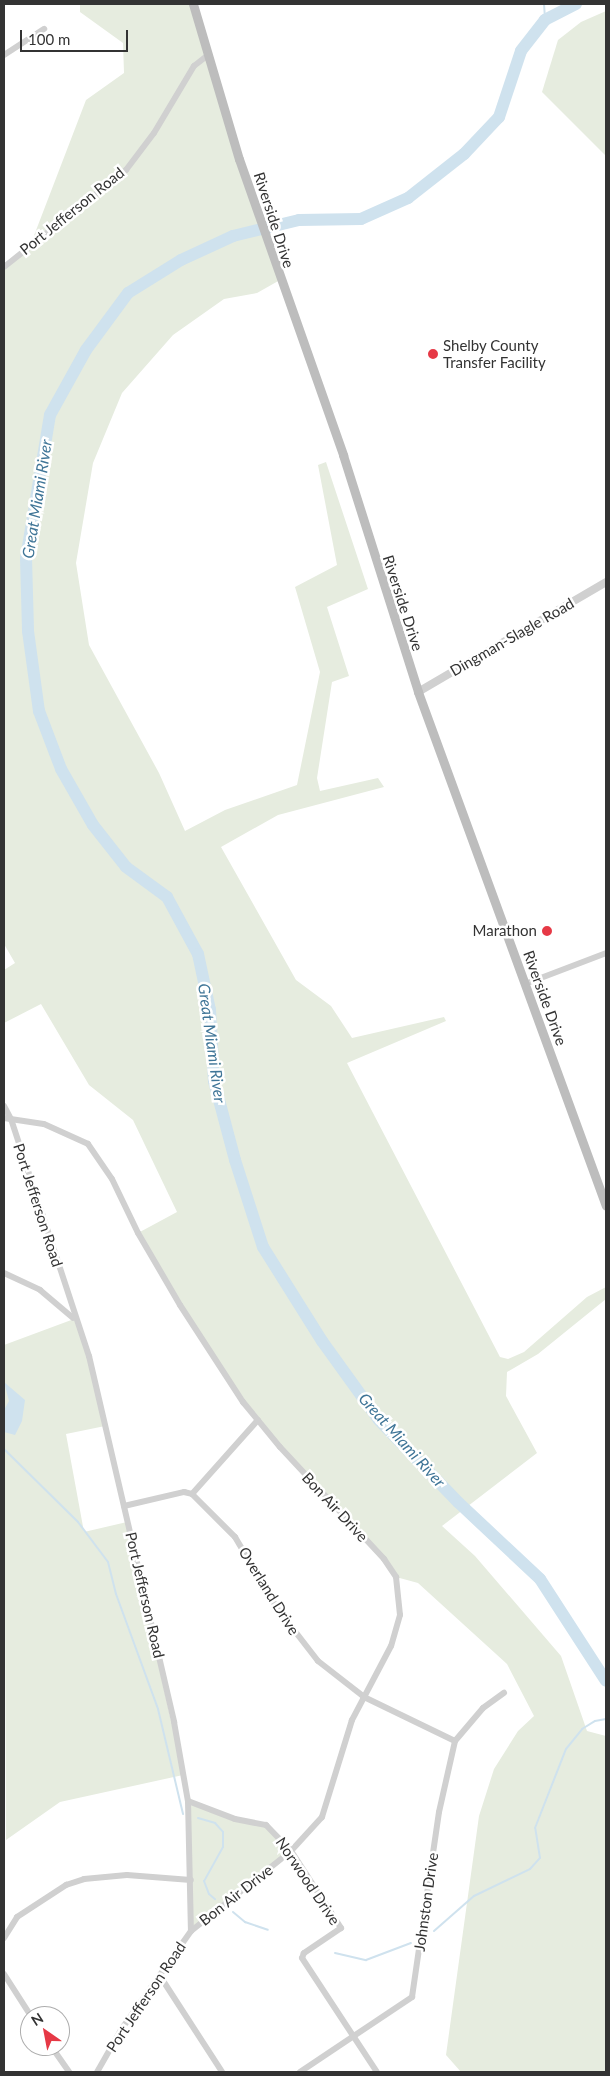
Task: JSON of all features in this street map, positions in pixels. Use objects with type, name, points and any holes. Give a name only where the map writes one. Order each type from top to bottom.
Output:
[{"type":"main road","name":"Riverside Drive","points":[[193,4],[207,56],[240,159],[280,280],[344,455],[418,692],[606,1206]]},
{"type":"street","points":[[4,55],[44,29]]},
{"type":"street","name":"Port Jefferson Road","points":[[4,267],[126,170],[154,133],[194,66],[207,56]]},
{"type":"street","name":"Dingman-Slagle Road","points":[[418,692],[606,582]]},
{"type":"street","points":[[525,984],[606,953]]},
{"type":"street","name":"Port Jefferson Road","points":[[4,1106],[74,1319],[89,1356],[174,1722],[188,1801],[191,1931],[121,2030],[97,2072]]},
{"type":"street","name":"Bon Air Drive","points":[[7,1118],[44,1124],[66,1132],[88,1144],[102,1161],[138,1234],[180,1305],[258,1420],[384,1559],[396,1577],[400,1615],[391,1646],[352,1720],[322,1817],[291,1851],[191,1931]]},
{"type":"street","points":[[4,1273],[40,1290],[74,1319]]},
{"type":"street","points":[[124,1506],[184,1492],[192,1494],[258,1420]]},
{"type":"street","name":"Overland Drive","points":[[192,1494],[235,1537],[277,1608],[318,1661],[364,1697],[455,1741]]},
{"type":"street","name":"Johnston Drive","points":[[300,2072],[412,1997],[415,1989],[439,1812],[455,1741],[483,1708],[504,1693]]},
{"type":"street","name":"Norwood Drive","points":[[188,1801],[235,1819],[266,1825],[291,1851],[341,1928],[304,1953],[302,1958],[377,2072]]},
{"type":"street","points":[[4,1938],[17,1917],[66,1885],[84,1879],[126,1875],[190,1880]]},
{"type":"street","points":[[4,1974],[25,2006]]},
{"type":"street","points":[[160,1976],[222,2072]]},
{"type":"street","points":[[58,2056],[69,2072]]},
{"type":"shaded area","points":[[80,4],[193,4],[280,280],[257,293],[224,299],[173,335],[122,393],[93,463],[76,563],[89,645],[159,773],[185,831],[225,810],[297,785],[320,672],[295,587],[337,565],[318,465],[326,462],[368,589],[327,607],[349,676],[332,682],[317,778],[320,791],[378,778],[384,787],[278,815],[221,847],[296,980],[331,1006],[352,1038],[444,1017],[446,1021],[347,1063],[500,1357],[508,1359],[524,1352],[587,1297],[606,1287],[606,1299],[538,1354],[507,1372],[506,1396],[537,1453],[442,1526],[475,1556],[561,1656],[587,1731],[606,1736],[606,2072],[461,2072],[446,2055],[479,1816],[494,1769],[518,1731],[534,1716],[507,1664],[418,1583],[396,1577],[243,1402],[138,1233],[177,1212],[133,1120],[89,1085],[41,1004],[4,1023],[4,970],[15,963],[4,944],[4,267],[30,246],[86,100],[124,73],[123,43],[80,12]]},
{"type":"shaded area","points":[[606,11],[606,156],[542,92],[558,40],[581,22]]},
{"type":"shaded area","points":[[74,1319],[89,1356],[105,1426],[66,1434],[84,1532],[127,1522],[183,1775],[60,1802],[6,1840],[4,1345]]},
{"type":"shaded area","points":[[188,1801],[235,1819],[266,1825],[291,1851],[191,1931]]},
{"type":"water","points":[[4,1382],[25,1400],[22,1421],[15,1435],[4,1432],[4,1410],[9,1401]]},
{"type":"waterway","points":[[544,4],[545,20]]},
{"type":"waterway","name":"Great Miami River","points":[[576,4],[545,20],[521,51],[499,117],[464,154],[408,198],[361,219],[299,220],[233,236],[181,260],[128,293],[86,350],[50,415],[26,558],[28,631],[39,711],[61,769],[93,825],[126,867],[167,897],[198,954],[210,1010],[214,1081],[235,1160],[263,1247],[322,1341],[379,1420],[459,1503],[540,1579],[606,1681]]},
{"type":"waterway","points":[[4,1449],[78,1522],[108,1562],[116,1594],[158,1709],[183,1814]]},
{"type":"waterway","points":[[434,1931],[474,1896],[530,1869],[540,1858],[535,1828],[566,1749],[582,1729],[595,1721],[606,1719]]},
{"type":"waterway","points":[[198,1818],[215,1823],[223,1832],[223,1847],[204,1881],[209,1894],[215,1899]]},
{"type":"waterway","points":[[233,1912],[245,1922],[268,1930]]},
{"type":"waterway","points":[[335,1953],[366,1960],[411,1943]]},
{"type":"place","name":"Shelby County Transfer Facility","points":[[433,354]]},
{"type":"place","name":"Marathon","points":[[547,931]]}]
